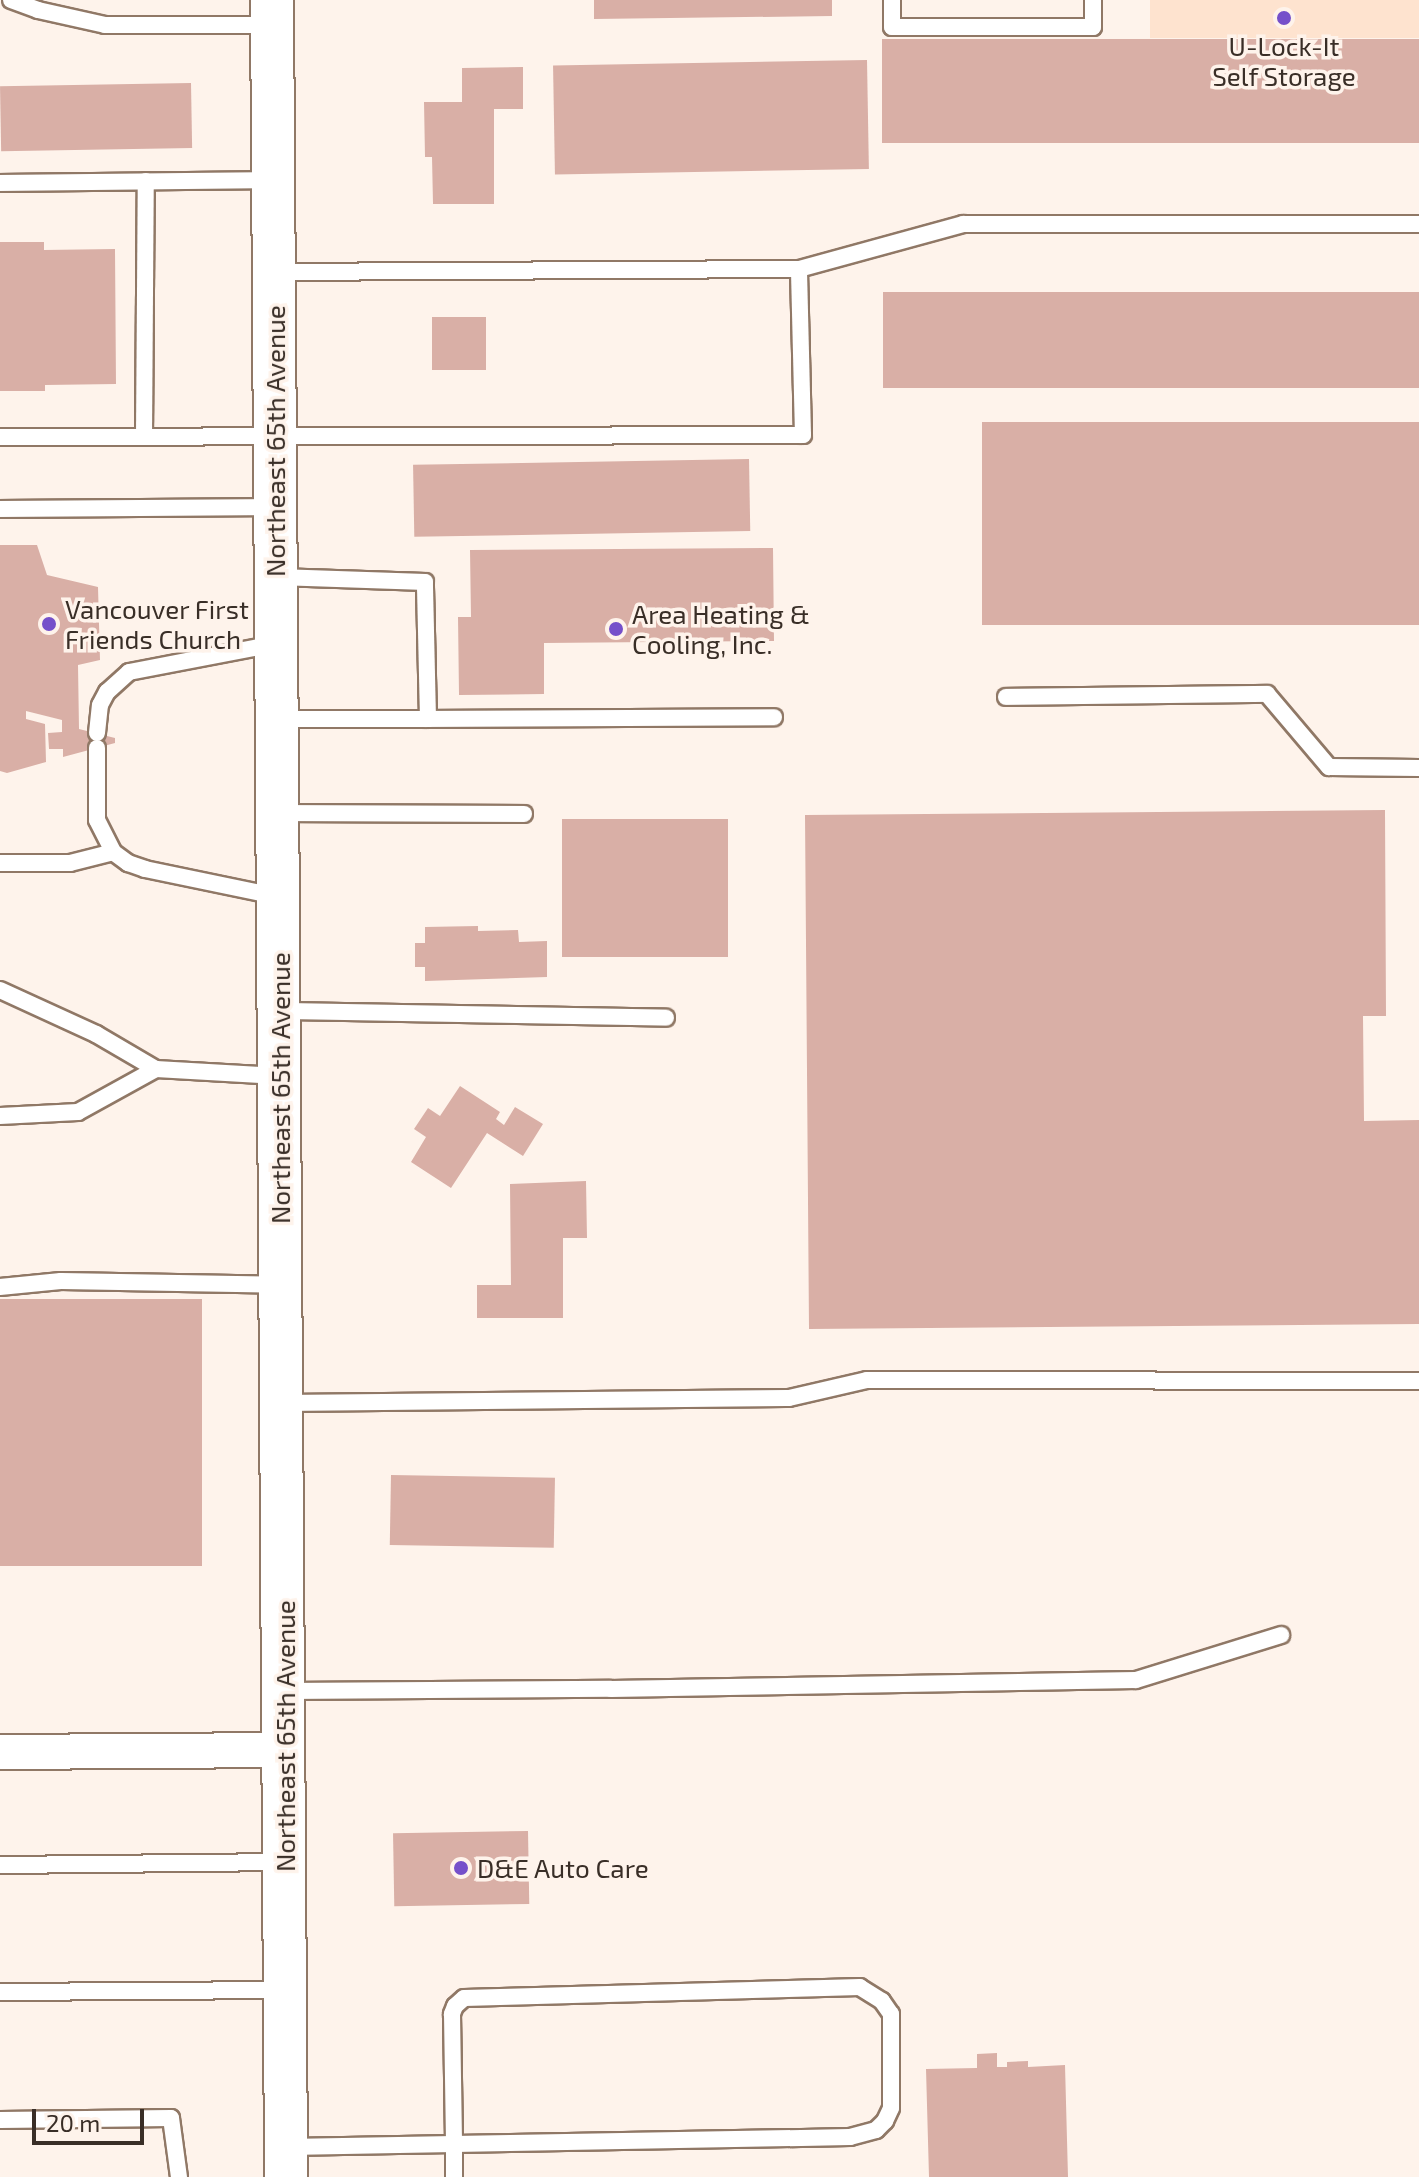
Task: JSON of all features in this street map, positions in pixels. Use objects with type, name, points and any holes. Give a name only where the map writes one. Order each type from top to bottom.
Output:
[{"type":"street","name":"Northeast 65th Avenue","points":[[272,13],[286,2162]]},
{"type":"street","points":[[0,1752],[285,1750]]},
{"type":"lane","points":[[11,0],[38,10],[105,25],[272,13]]},
{"type":"lane","points":[[892,0],[892,27],[1093,27],[1093,0]]},
{"type":"lane","points":[[0,183],[273,180]]},
{"type":"lane","points":[[144,436],[146,181]]},
{"type":"lane","points":[[274,272],[732,272],[799,269],[843,260],[963,224],[1419,224]]},
{"type":"lane","points":[[0,437],[803,435],[799,269]]},
{"type":"lane","points":[[0,509],[276,507]]},
{"type":"lane","points":[[276,577],[425,582],[428,719]]},
{"type":"lane","points":[[277,643],[129,672],[107,692],[100,705],[97,740],[97,820],[113,852],[128,863],[279,897]]},
{"type":"lane","points":[[1006,697],[1267,694],[1329,767],[1419,768]]},
{"type":"lane","points":[[277,719],[774,717]]},
{"type":"lane","points":[[278,813],[524,814]]},
{"type":"lane","points":[[0,863],[70,863],[113,852]]},
{"type":"lane","points":[[0,990],[96,1034],[156,1069],[280,1076]]},
{"type":"lane","points":[[279,1011],[666,1018]]},
{"type":"lane","points":[[0,1116],[78,1112],[156,1069]]},
{"type":"lane","points":[[0,1287],[61,1281],[282,1285]]},
{"type":"lane","points":[[282,1403],[789,1398],[867,1380],[1419,1381]]},
{"type":"lane","points":[[285,1691],[1136,1680],[1281,1635]]},
{"type":"lane","points":[[0,1865],[285,1862]]},
{"type":"lane","points":[[286,2162],[454,2144],[850,2137],[876,2130],[891,2108],[891,2014],[882,2001],[860,1987],[464,1998],[452,2014],[454,2144],[454,2177]]},
{"type":"lane","points":[[0,1992],[286,1990]]},
{"type":"lane","points":[[0,2120],[171,2118],[179,2177]]},
{"type":"shaded area","name":"U-Lock-It Self Storage","points":[[1150,0],[1419,0],[1419,38],[1150,38]]},
{"type":"building","points":[[594,0],[832,0],[832,16],[594,19]]},
{"type":"building","points":[[882,39],[1419,39],[1419,143],[882,143]]},
{"type":"building","points":[[867,60],[869,169],[555,174],[553,65]]},
{"type":"building","points":[[523,67],[523,109],[494,109],[494,204],[433,204],[432,157],[425,157],[424,102],[462,102],[462,68]]},
{"type":"building","points":[[191,83],[192,148],[1,151],[0,86]]},
{"type":"building","points":[[0,242],[44,242],[44,250],[115,249],[116,384],[45,385],[45,391],[0,391]]},
{"type":"building","points":[[883,292],[1419,292],[1419,388],[883,388]]},
{"type":"building","points":[[432,317],[486,317],[486,370],[432,370]]},
{"type":"building","points":[[982,422],[1419,422],[1419,625],[982,625]]},
{"type":"building","points":[[749,459],[750,531],[414,537],[413,465]]},
{"type":"building","name":"Vancouver First Friends Church","points":[[0,545],[37,545],[47,575],[98,587],[100,660],[78,665],[79,729],[115,738],[115,743],[63,757],[63,749],[49,749],[48,733],[62,732],[62,720],[26,711],[26,719],[45,724],[46,762],[7,773],[0,771]]},
{"type":"building","name":"Area Heating & Cooling, Inc.","points":[[773,548],[774,641],[544,643],[544,694],[459,695],[458,617],[471,617],[470,550]]},
{"type":"building","points":[[1385,810],[1386,1016],[1363,1016],[1364,1121],[1419,1120],[1419,1324],[809,1329],[805,815]]},
{"type":"building","points":[[562,819],[728,819],[728,957],[562,957]]},
{"type":"building","points":[[478,926],[478,931],[518,930],[519,942],[547,941],[547,977],[425,981],[425,967],[415,967],[415,943],[425,943],[425,927]]},
{"type":"building","points":[[460,1086],[500,1112],[496,1119],[504,1125],[515,1107],[543,1124],[523,1156],[487,1133],[451,1188],[411,1162],[426,1137],[414,1129],[428,1108],[440,1116]]},
{"type":"building","points":[[586,1181],[587,1238],[563,1238],[563,1318],[477,1318],[477,1285],[511,1285],[510,1184]]},
{"type":"building","points":[[0,1299],[202,1299],[202,1566],[0,1566]]},
{"type":"building","points":[[391,1475],[555,1478],[554,1548],[390,1545]]},
{"type":"building","name":"D&E Auto Care","points":[[528,1831],[529,1904],[394,1906],[393,1833]]},
{"type":"building","points":[[997,2053],[997,2067],[1007,2067],[1007,2062],[1028,2061],[1028,2067],[1065,2065],[1068,2177],[929,2177],[926,2069],[977,2068],[977,2054]]},
{"type":"place","name":"U-Lock-It Self Storage","points":[[1284,18]]},
{"type":"place","name":"Vancouver First Friends Church","points":[[49,624]]},
{"type":"place","name":"Area Heating & Cooling, Inc.","points":[[616,629]]},
{"type":"place","name":"D&E Auto Care","points":[[461,1868]]}]
